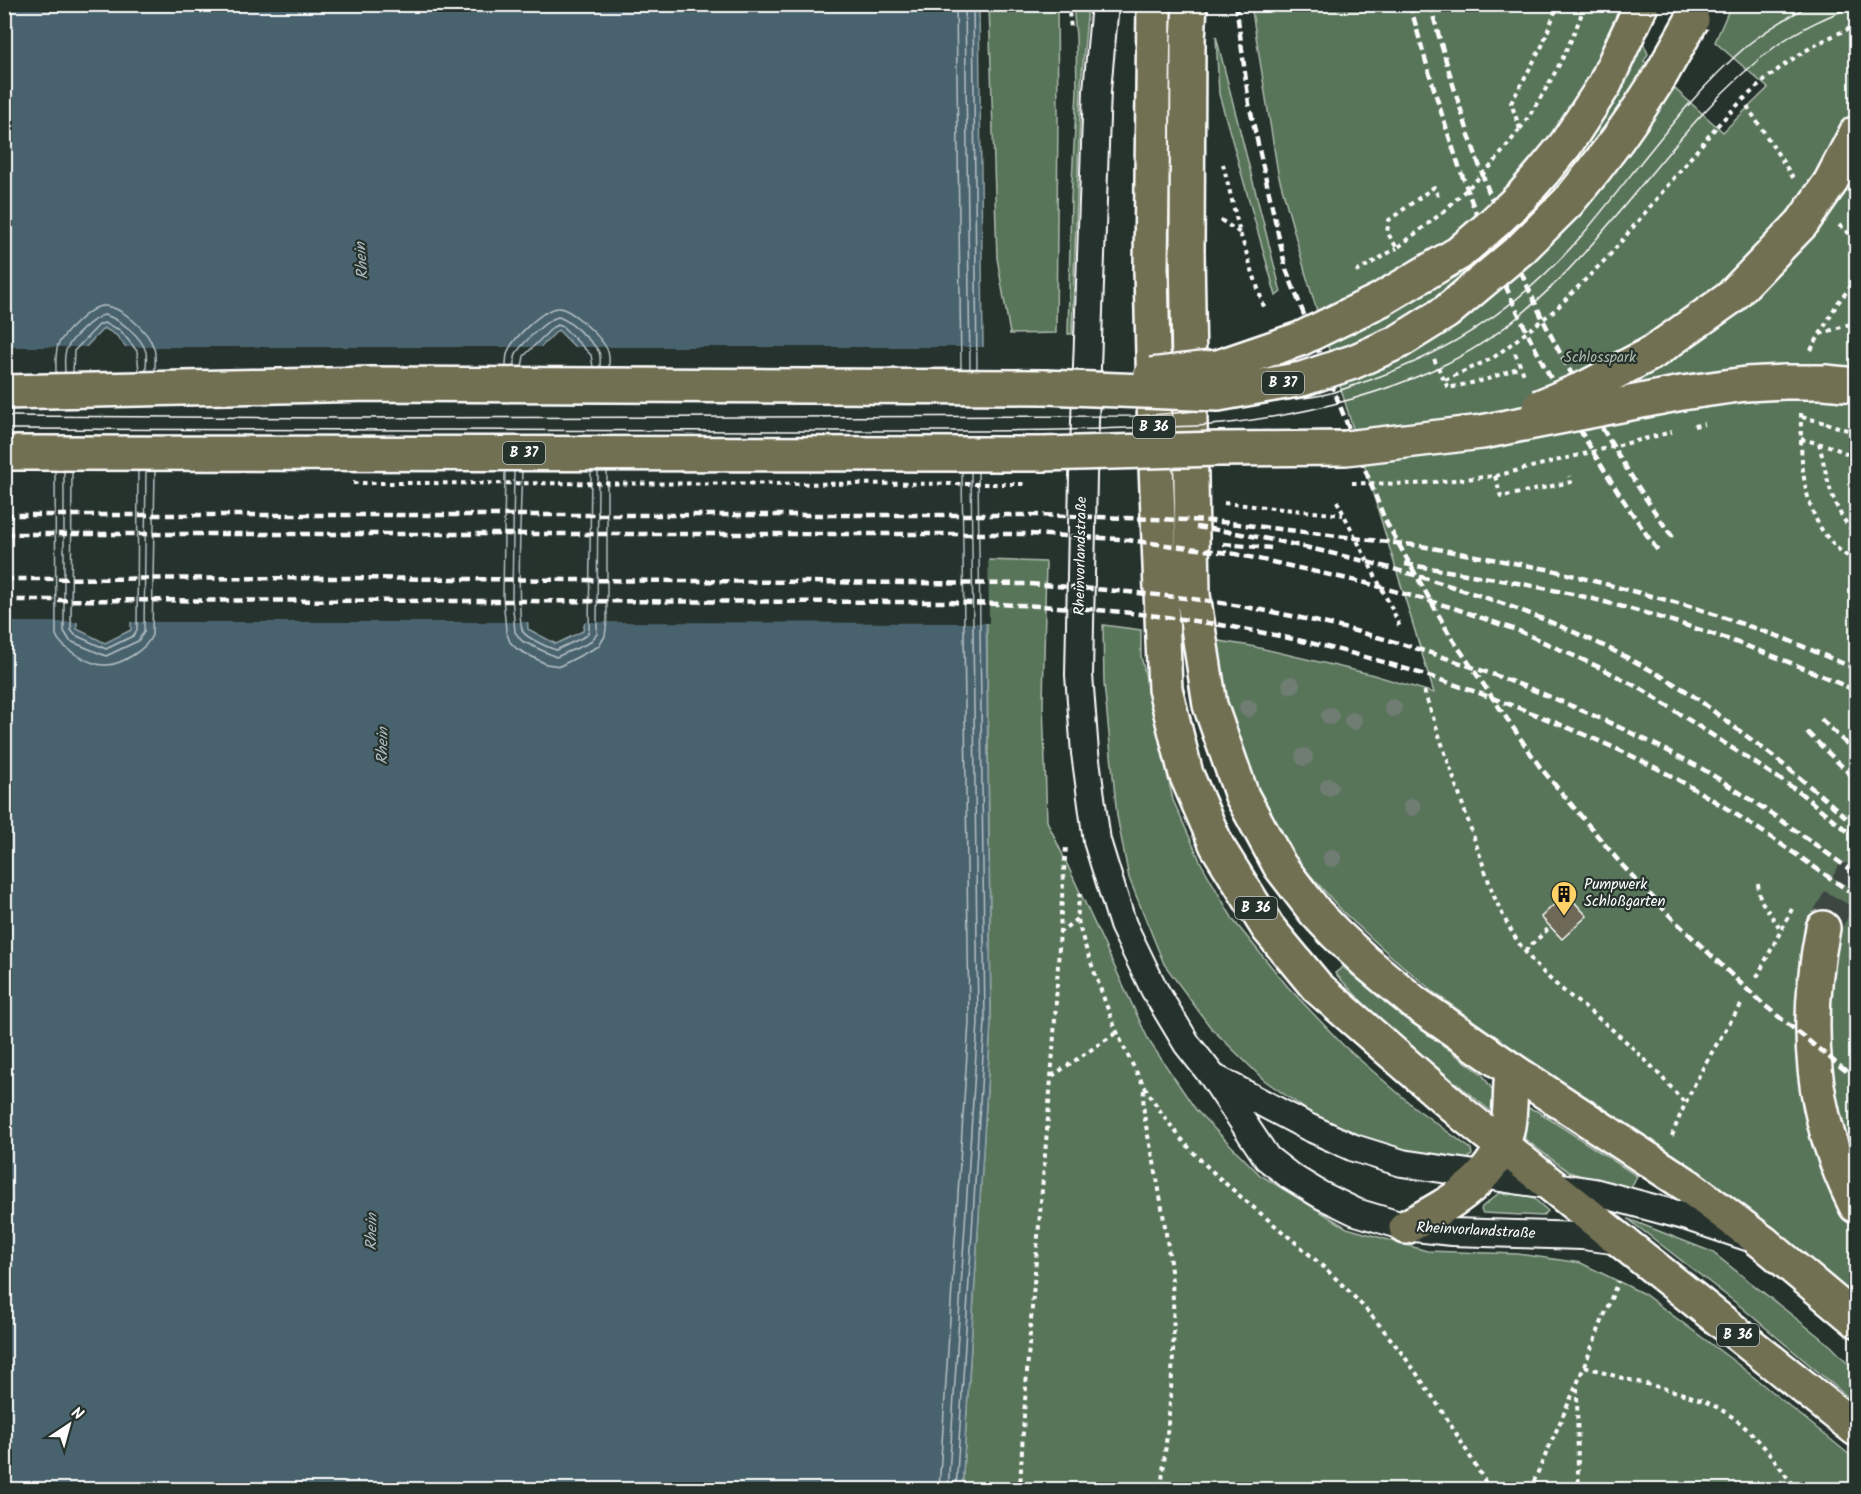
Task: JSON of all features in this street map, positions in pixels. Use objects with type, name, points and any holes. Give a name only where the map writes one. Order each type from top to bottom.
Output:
[{"type":"main road","name":"B 36","points":[[1154,4],[1151,269],[1165,689],[1186,774],[1217,846],[1268,928],[1317,987],[1549,1185],[1857,1430]]},
{"type":"main road","name":"B 36","points":[[1190,4],[1186,252],[1193,595],[1210,705],[1242,796],[1280,867],[1316,913],[1366,963],[1416,1003],[1512,1071],[1688,1185],[1764,1243],[1857,1320]]},
{"type":"main road","points":[[1044,387],[1218,368],[1300,339],[1380,300],[1459,253],[1508,209],[1566,144],[1605,84],[1642,4]]},
{"type":"main road","name":"B 37","points":[[4,392],[371,384],[1044,387],[1218,394],[1302,379],[1353,362],[1398,342],[1446,312],[1522,248],[1568,202],[1600,164],[1640,109],[1696,12]]},
{"type":"main road","name":"B 37","points":[[4,453],[1043,454],[1346,448],[1482,432],[1587,387],[1652,353],[1730,298],[1802,223],[1830,183],[1857,133]]},
{"type":"main road","points":[[1482,432],[1682,393],[1746,384],[1825,382],[1857,385]]},
{"type":"main road","points":[[1823,928],[1815,971],[1812,1020],[1814,1073],[1823,1119],[1857,1206]]},
{"type":"main road","points":[[1406,1227],[1444,1207],[1469,1190],[1483,1176],[1502,1146],[1508,1126],[1512,1071]]},
{"type":"street","name":"Rheinvorlandstraße","points":[[1105,4],[1097,90],[1083,477],[1079,675],[1085,753],[1097,842],[1123,925],[1154,989],[1187,1044],[1213,1077],[1267,1158],[1290,1176],[1330,1200],[1356,1212],[1406,1227],[1452,1232],[1582,1236],[1620,1241]]},
{"type":"street","name":"Rheinvorlandstraße","points":[[1213,1077],[1308,1127],[1354,1148],[1402,1163],[1594,1192],[1636,1202],[1764,1243]]},
{"type":"path","points":[[1520,129],[1511,103],[1542,46],[1558,4]]},
{"type":"path","points":[[1438,196],[1434,188],[1389,220],[1387,232],[1397,248],[1443,212],[1492,165],[1520,129],[1545,93],[1585,4]]},
{"type":"path","points":[[1445,380],[1493,358],[1555,310],[1609,256],[1717,126],[1748,94],[1792,57],[1857,26]]},
{"type":"path","points":[[1223,164],[1240,233],[1264,307]]},
{"type":"path","points":[[1819,334],[1857,322]]},
{"type":"path","points":[[1515,353],[1526,380]]},
{"type":"path","points":[[1432,355],[1448,388],[1493,378],[1520,367]]},
{"type":"path","points":[[1794,417],[1826,423],[1857,433]]},
{"type":"path","points":[[1801,439],[1857,457]]},
{"type":"path","points":[[1819,443],[1835,506],[1846,524],[1857,534]]},
{"type":"path","points":[[1803,474],[1811,510],[1825,536],[1844,555],[1857,561]]},
{"type":"path","points":[[1495,476],[1501,497],[1571,482],[1569,476]]},
{"type":"path","points":[[1337,501],[1401,630]]},
{"type":"path","points":[[1227,503],[1343,515]]},
{"type":"path","points":[[1424,691],[1493,894],[1508,925],[1525,951],[1557,985],[1616,1032],[1647,1061],[1684,1102]]},
{"type":"path","points":[[1020,1490],[1024,1392],[1051,1076],[1066,844]]},
{"type":"path","points":[[1758,884],[1760,899],[1780,930]]},
{"type":"path","points":[[1757,977],[1793,907]]},
{"type":"path","points":[[1059,934],[1078,918]]},
{"type":"path","points":[[1525,951],[1549,928]]},
{"type":"path","points":[[1671,1139],[1684,1102],[1714,1046],[1741,1005]]},
{"type":"path","points":[[1051,1076],[1116,1033]]},
{"type":"path","points":[[1144,1089],[1144,1118],[1170,1268],[1174,1318],[1173,1379],[1161,1490]]},
{"type":"path","points":[[1530,1490],[1578,1384],[1618,1281]]},
{"type":"path","points":[[1585,1366],[1610,1376],[1684,1394],[1710,1404],[1741,1423],[1776,1460],[1796,1490]]},
{"type":"path","points":[[1578,1384],[1580,1490]]},
{"type":"green space","points":[[989,5],[1057,5],[1056,333],[1010,334],[997,258]]},
{"type":"green space","points":[[1073,5],[1088,5],[1081,84],[1072,334],[1068,334],[1071,199],[1077,91]]},
{"type":"green space","name":"Schlosspark","points":[[1251,5],[1627,5],[1648,54],[1644,61],[1723,132],[1768,88],[1715,42],[1731,5],[1856,5],[1856,1304],[1562,1084],[1435,993],[1391,956],[1344,913],[1296,859],[1271,824],[1247,782],[1206,639],[1251,646],[1370,674],[1434,693],[1306,275],[1278,173]]},
{"type":"green space","points":[[1216,36],[1281,292],[1276,296],[1219,94]]},
{"type":"green space","points":[[986,560],[1046,562],[1043,704],[1047,821],[1149,1041],[1196,1110],[1260,1175],[1347,1228],[1427,1251],[1518,1254],[1581,1263],[1644,1294],[1735,1362],[1856,1460],[1856,1489],[962,1490],[991,1023]]},
{"type":"green space","points":[[1103,625],[1141,630],[1141,656],[1173,800],[1201,863],[1234,921],[1288,987],[1344,1046],[1414,1107],[1471,1149],[1472,1155],[1463,1162],[1371,1143],[1321,1120],[1264,1080],[1211,1028],[1164,964],[1129,878],[1117,816],[1104,683]]},
{"type":"green space","points":[[1343,967],[1389,1006],[1482,1074],[1494,1092],[1496,1112],[1493,1113],[1378,1019],[1335,973]]},
{"type":"green space","points":[[1528,1108],[1537,1111],[1637,1176],[1629,1191],[1569,1172],[1525,1139],[1525,1113]]},
{"type":"green space","points":[[1499,1193],[1531,1196],[1548,1211],[1543,1216],[1483,1213],[1482,1207]]},
{"type":"green space","points":[[1628,1219],[1712,1252],[1831,1346],[1856,1371],[1856,1404],[1740,1306]]},
{"type":"water","name":"Rhein","points":[[5,5],[979,5],[991,1023],[962,1489],[5,1490]],"holes":[[[104,328],[116,335],[133,355],[131,630],[105,643],[77,629],[79,354]],[[558,330],[587,359],[585,621],[583,631],[556,644],[528,629],[526,596],[528,360]]]},
{"type":"pier","points":[[5,347],[89,347],[82,355],[81,622],[5,622]]},
{"type":"pier","points":[[123,347],[545,347],[531,361],[529,596],[531,622],[128,622],[130,356]]},
{"type":"pier","points":[[571,347],[986,347],[989,623],[581,622],[584,360]]},
{"type":"building","name":"Pumpwerk Schloßgarten","points":[[1566,893],[1587,916],[1562,939],[1541,917]]},
{"type":"tunnel","points":[[1823,928],[1856,869]]},
{"type":"tram line","points":[[4,416],[343,418],[1134,416],[1238,407],[1328,394],[1401,368],[1430,354],[1459,339],[1512,302],[1537,281],[1583,234],[1683,111],[1726,65],[1750,43],[1811,4]]},
{"type":"tram line","points":[[4,429],[1023,431],[1207,425],[1249,421],[1331,405],[1410,380],[1435,369],[1488,339],[1534,303],[1576,262],[1691,127],[1731,84],[1785,40],[1815,23],[1856,5]]},
{"type":"railway","points":[[1236,4],[1249,104],[1286,269],[1385,520],[1451,637],[1540,767],[1622,865],[1673,919],[1763,1004],[1856,1079]]},
{"type":"railway","points":[[1410,4],[1459,165],[1494,259],[1511,297],[1568,410],[1611,481],[1658,551]]},
{"type":"railway","points":[[1430,4],[1455,92],[1485,180],[1537,308],[1612,445],[1674,539]]},
{"type":"railway","points":[[4,515],[1038,515],[1213,521],[1421,546],[1552,570],[1693,607],[1783,638],[1856,669]]},
{"type":"railway","points":[[1196,527],[1278,541],[1360,560],[1487,598],[1569,630],[1608,648],[1691,694],[1809,785],[1856,826]]},
{"type":"railway","points":[[4,534],[1029,534],[1120,539],[1236,554],[1366,583],[1454,608],[1519,631],[1603,669],[1643,690],[1798,791],[1856,838]]},
{"type":"railway","points":[[1223,544],[1271,548]]},
{"type":"railway","points":[[1405,564],[1540,587],[1620,606],[1689,626],[1757,650],[1856,691]]},
{"type":"railway","points":[[4,579],[346,578],[1029,584],[1201,600],[1265,611],[1393,641],[1455,661],[1577,708],[1706,771],[1856,874]]},
{"type":"railway","points":[[4,600],[947,602],[1093,610],[1181,619],[1280,636],[1377,660],[1519,708],[1597,740],[1659,769],[1711,799],[1856,896]]},
{"type":"railway","points":[[1821,719],[1856,753]]},
{"type":"railway","points":[[1807,732],[1856,780]]},
{"type":"place","name":"Pumpwerk Schloßgarten","points":[[1564,917]]}]
